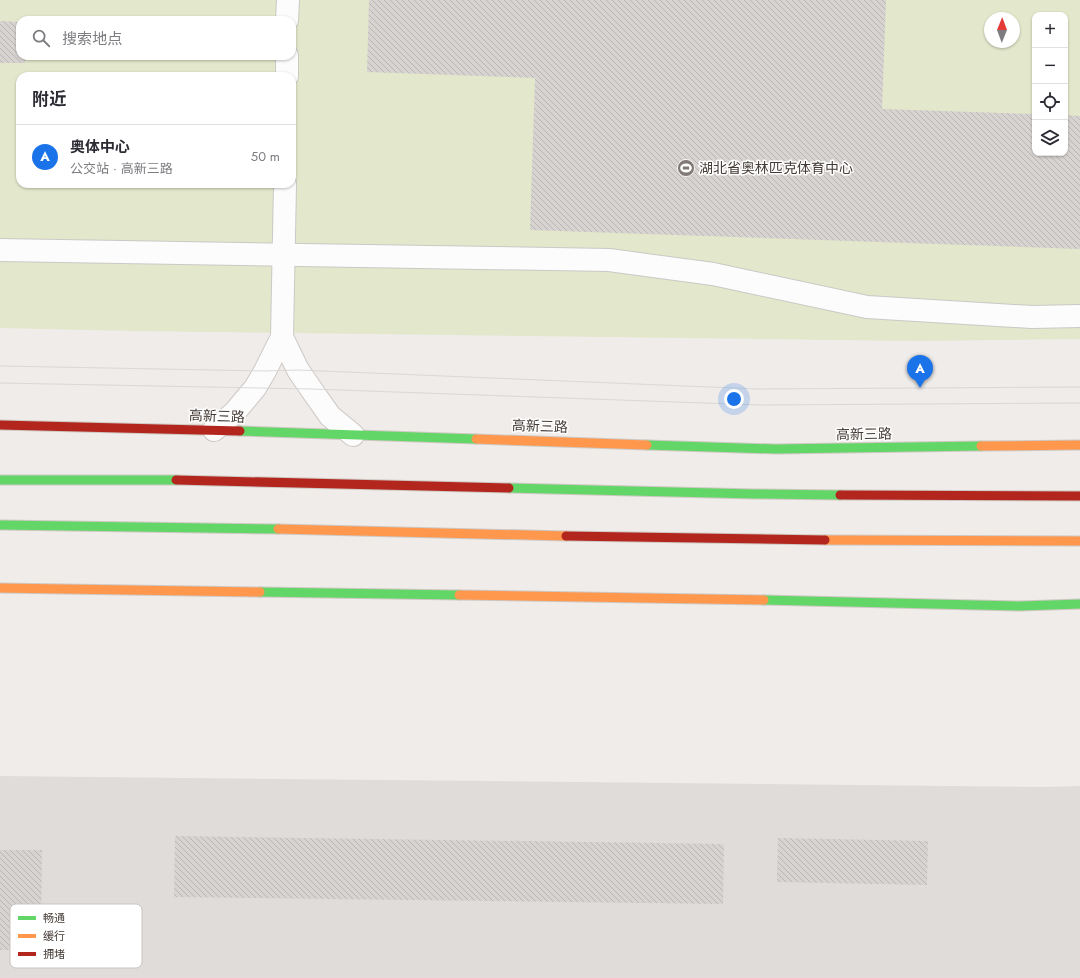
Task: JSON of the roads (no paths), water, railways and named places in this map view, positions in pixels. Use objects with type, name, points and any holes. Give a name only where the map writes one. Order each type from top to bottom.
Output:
[{"type":"main road","name":"高新三路","points":[[0,425],[214,430],[775,449],[1080,445]]},
{"type":"main road","points":[[0,480],[175,480],[755,494],[1080,496]]},
{"type":"main road","points":[[0,525],[190,527],[756,540],[1080,541]]},
{"type":"main road","points":[[0,588],[692,598],[1020,606],[1080,604]]},
{"type":"street","points":[[288,0],[288,16]]},
{"type":"street","points":[[286,72],[287,60]]},
{"type":"street","points":[[214,430],[234,414],[255,388],[266,371],[282,337],[285,188]]},
{"type":"street","points":[[0,250],[609,260],[713,274],[867,307],[1032,317],[1080,316]]},
{"type":"street","points":[[282,337],[298,370],[330,416],[353,435]]},
{"type":"tram line","points":[[0,366],[265,371],[298,370],[758,389],[1080,387]]},
{"type":"tram line","points":[[0,383],[311,389],[760,405],[1080,403]]},
{"type":"place","name":"湖北省奥林匹克体育中心","points":[[686,168]]},
{"type":"place","name":"奥体中心","points":[[920,388]]}]
